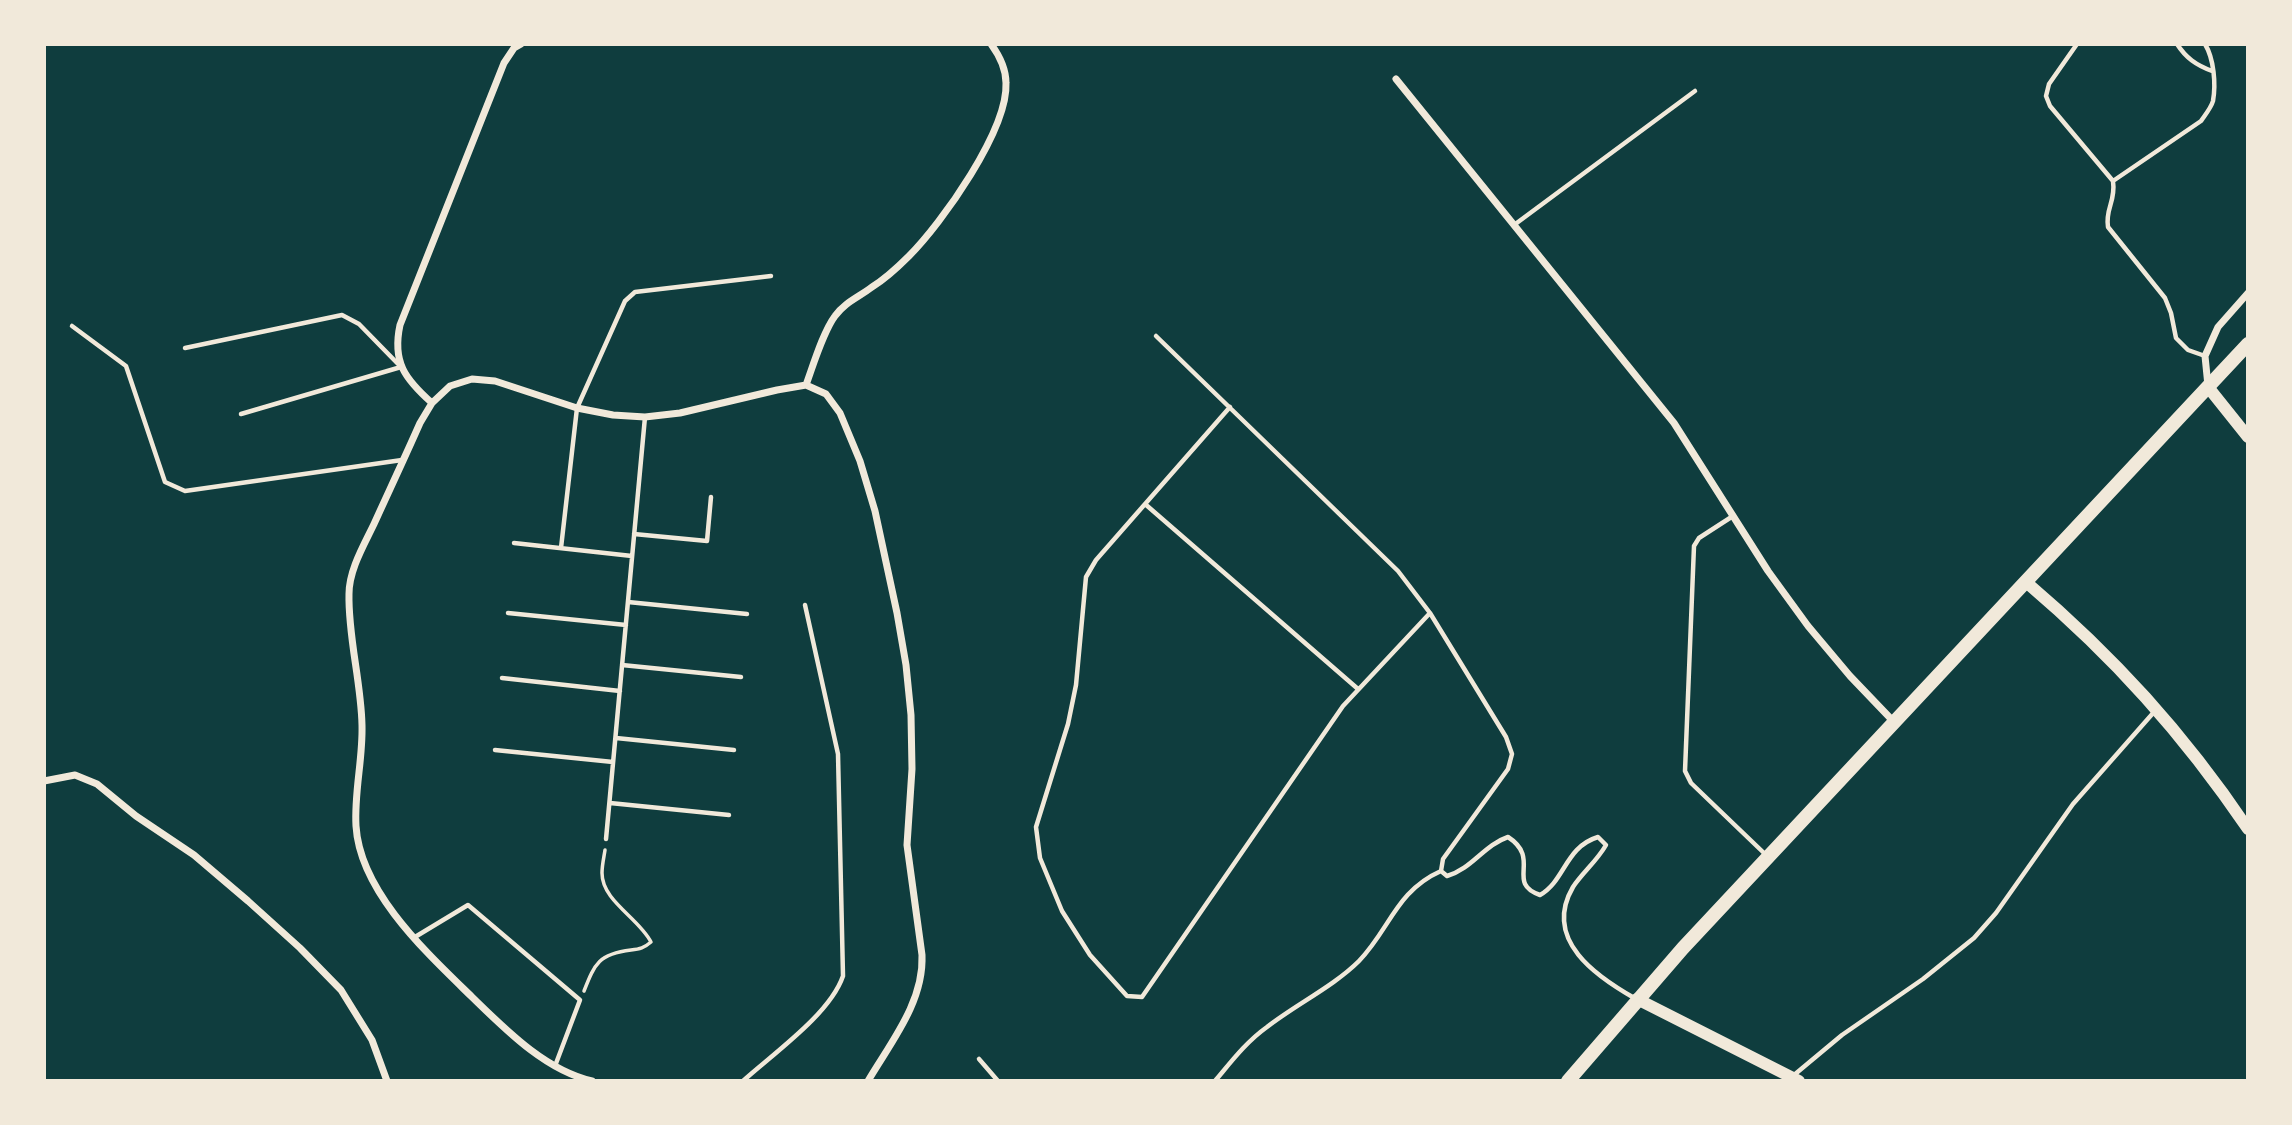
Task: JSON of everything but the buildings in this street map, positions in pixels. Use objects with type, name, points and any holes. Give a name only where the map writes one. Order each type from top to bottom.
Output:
[{"type":"main road","points":[[1568,1081],[1637,999],[1768,857],[2248,344]]},
{"type":"street","points":[[432,403],[401,367],[397,339],[409,299],[504,63],[514,48],[522,44]]},
{"type":"street","points":[[806,385],[833,318],[850,300],[872,288],[910,255],[970,175],[995,130],[1004,107],[1007,81],[1000,57],[991,44]]},
{"type":"street","points":[[1395,79],[1674,423],[1768,571],[1808,626],[1850,676],[1895,722]]},
{"type":"street","points":[[2248,293],[2218,327],[2205,356],[2208,387],[2248,437]]},
{"type":"street","points":[[592,1081],[577,1078],[555,1066],[499,1023],[415,937],[376,888],[362,859],[356,829],[355,799],[362,729],[361,691],[349,591],[356,564],[432,403],[450,386],[472,379],[495,381],[577,408],[613,415],[645,417],[680,413],[806,385],[826,394],[841,413],[860,461],[875,511],[906,665],[911,715],[912,769],[907,845],[923,970],[921,984],[911,1008],[868,1081]]},
{"type":"street","points":[[2026,582],[2089,637],[2157,709],[2205,768],[2248,829]]},
{"type":"street","points":[[44,781],[75,775],[97,784],[136,816],[194,855],[248,901],[341,990],[372,1040],[387,1081]]},
{"type":"street","points":[[1637,999],[1795,1079]]},
{"type":"lane","points":[[2077,44],[2049,84],[2046,96],[2050,106],[2113,181],[2115,194],[2106,216],[2108,227],[2165,298],[2176,338],[2188,350],[2205,356]]},
{"type":"lane","points":[[2176,44],[2196,65],[2213,71]]},
{"type":"lane","points":[[2113,181],[2201,121],[2213,101],[2213,71],[2205,44]]},
{"type":"lane","points":[[1514,225],[1695,91]]},
{"type":"lane","points":[[561,548],[577,408],[625,301],[635,292],[771,276]]},
{"type":"lane","points":[[185,348],[342,315],[359,324],[401,367],[241,414]]},
{"type":"lane","points":[[72,326],[126,366],[165,482],[185,491],[403,460]]},
{"type":"lane","points":[[1156,336],[1398,571],[1430,613],[1506,737],[1512,754],[1508,769],[1443,859],[1441,871]]},
{"type":"lane","points":[[1230,407],[1096,560],[1086,577],[1071,711],[1036,827],[1040,858],[1062,911],[1090,955],[1127,996],[1142,997],[1343,706],[1430,613]]},
{"type":"lane","points":[[606,839],[645,417]]},
{"type":"lane","points":[[634,534],[707,541],[711,497]]},
{"type":"lane","points":[[1145,504],[1358,689]]},
{"type":"lane","points":[[1733,516],[1699,538],[1694,546],[1685,771],[1691,783],[1768,857]]},
{"type":"lane","points":[[514,543],[632,556]]},
{"type":"lane","points":[[628,602],[747,614]]},
{"type":"lane","points":[[743,1081],[827,1006],[838,990],[843,976],[838,754],[805,604]]},
{"type":"lane","points":[[508,613],[626,625]]},
{"type":"lane","points":[[622,665],[741,677]]},
{"type":"lane","points":[[502,678],[620,691]]},
{"type":"lane","points":[[1795,1079],[1850,1029],[1949,959],[1974,937],[1996,913],[2073,804],[2157,709]]},
{"type":"lane","points":[[616,738],[734,750]]},
{"type":"lane","points":[[495,750],[613,762]]},
{"type":"lane","points":[[610,803],[729,815]]},
{"type":"lane","points":[[1441,871],[1447,876],[1460,873],[1494,842],[1508,837],[1519,844],[1524,854],[1524,882],[1529,891],[1540,895],[1551,889],[1570,856],[1586,840],[1598,837],[1606,845],[1599,858],[1583,873],[1571,891],[1564,916],[1569,942],[1586,965],[1609,984],[1637,999]]},
{"type":"lane","points":[[1214,1081],[1243,1047],[1264,1028],[1359,960],[1408,892],[1425,878],[1441,871]]},
{"type":"lane","points":[[415,937],[468,905],[580,1000],[555,1066]]},
{"type":"lane","points":[[979,1059],[998,1081]]},
{"type":"path","points":[[580,1000],[593,969],[601,958],[613,952],[644,948],[651,942],[646,931],[611,896],[601,875],[606,839]]}]
